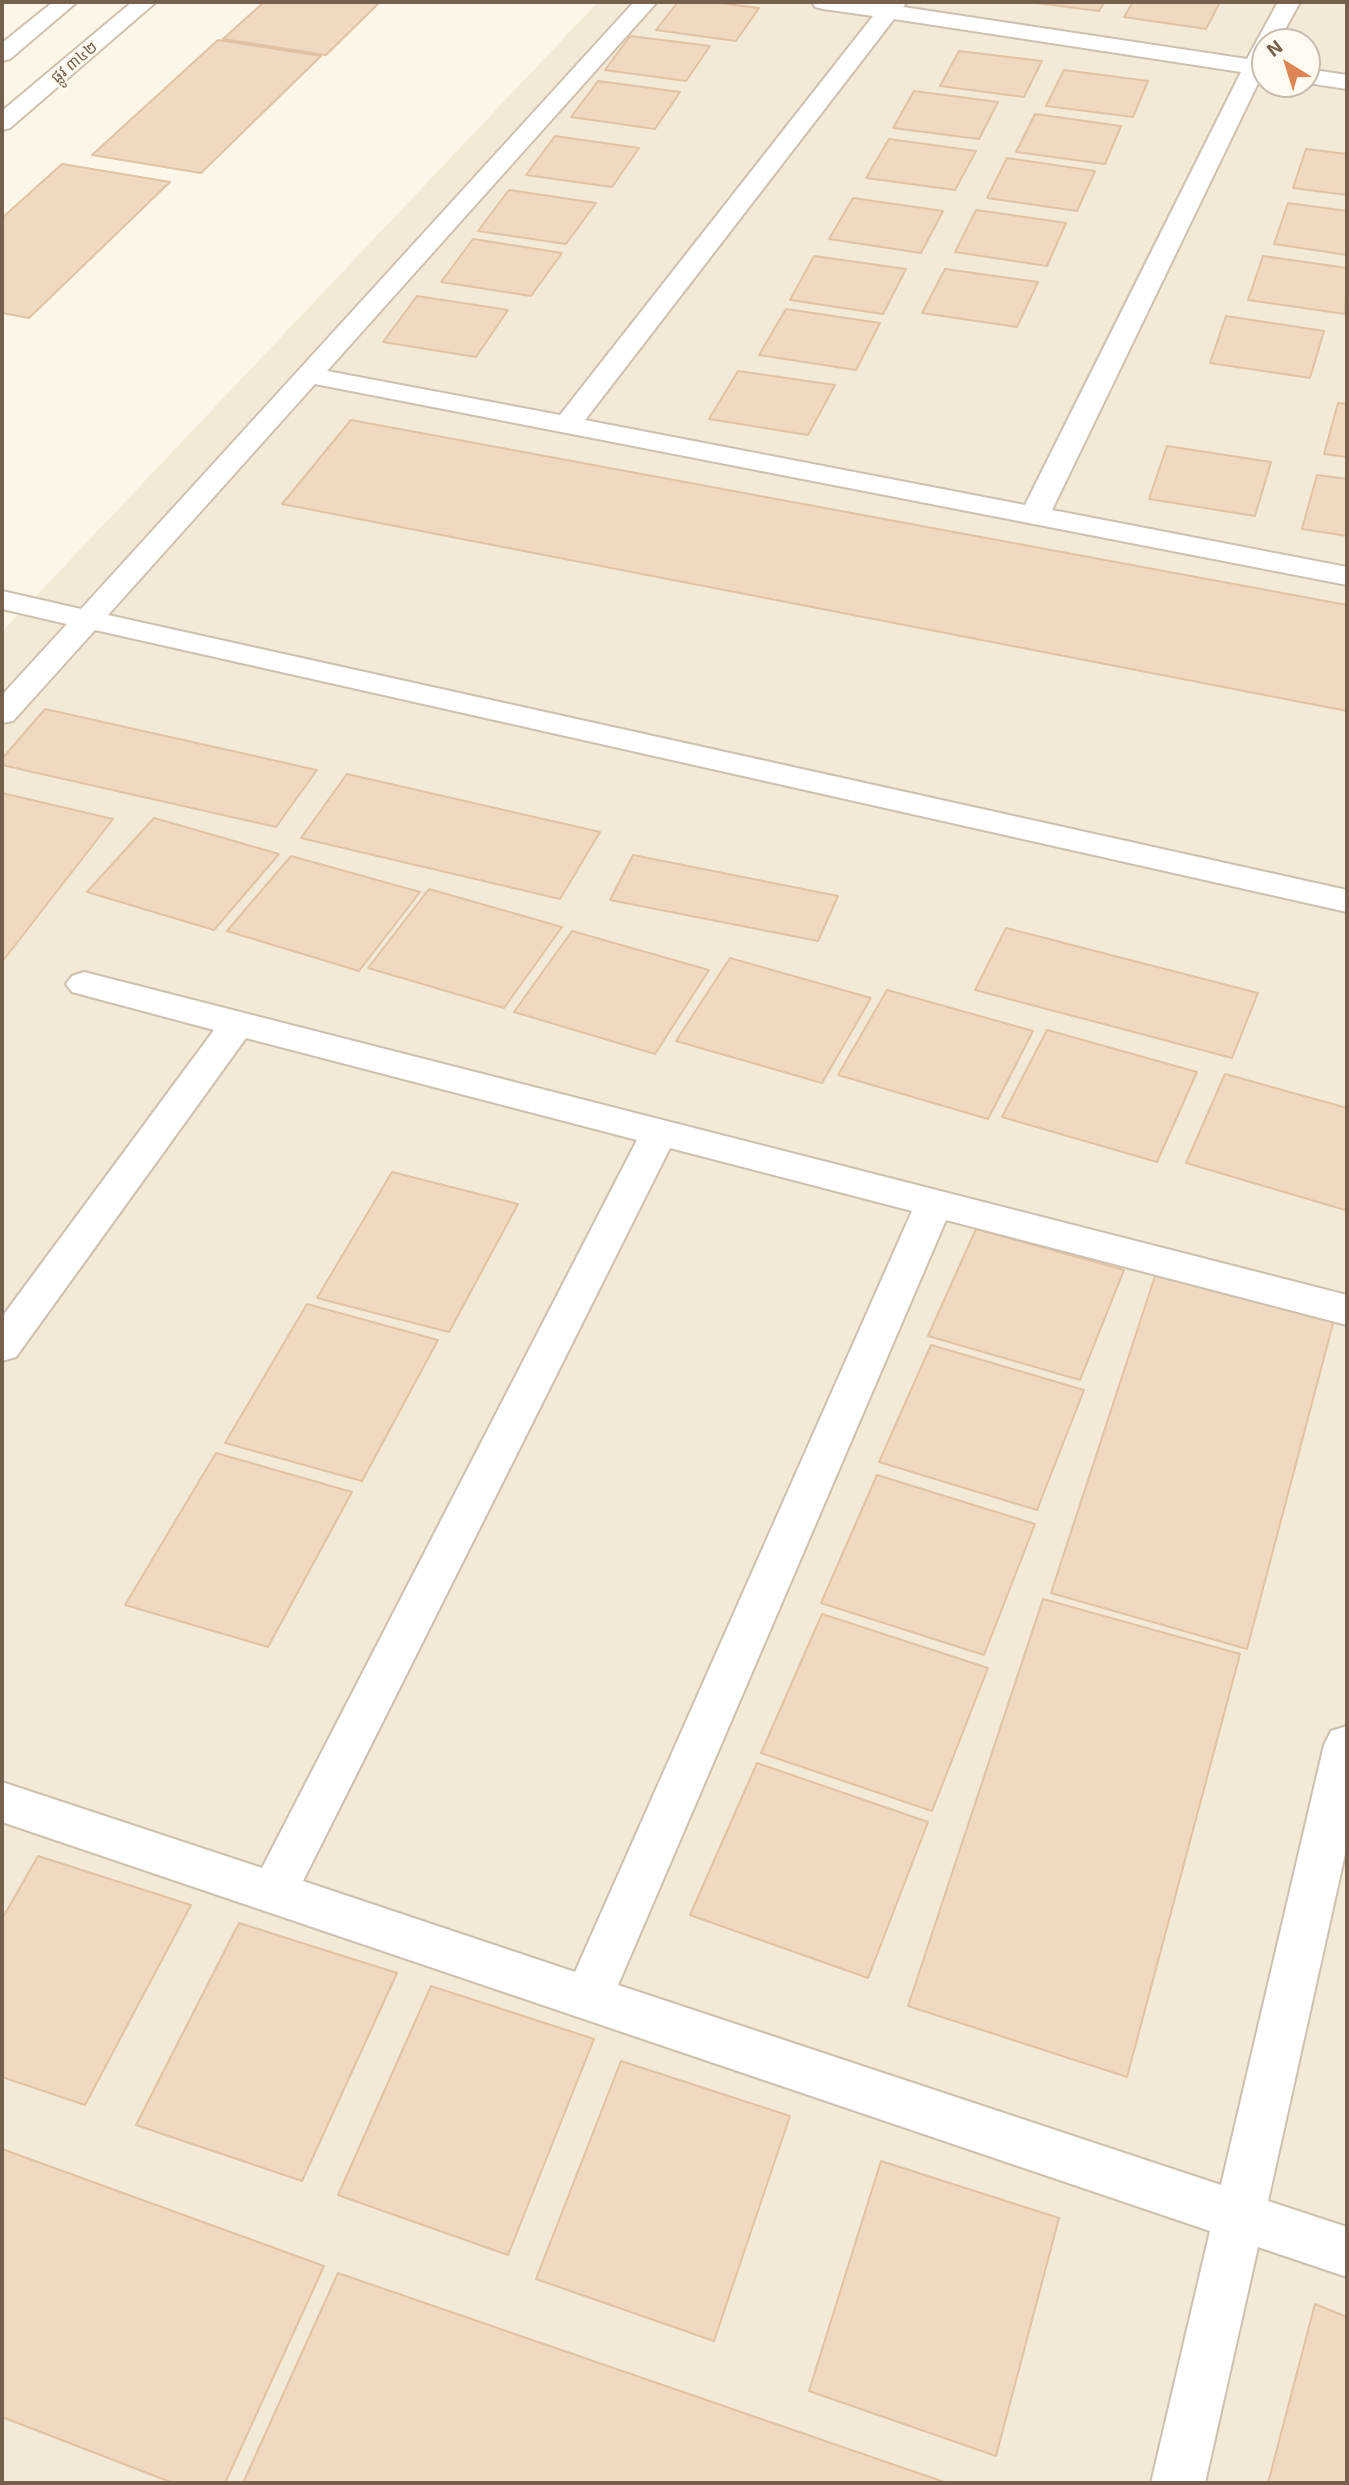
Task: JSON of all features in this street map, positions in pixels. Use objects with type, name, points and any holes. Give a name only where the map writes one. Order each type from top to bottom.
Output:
[{"type":"street","points":[[2,54],[66,2]]},
{"type":"street","name":"ផ្លូវ ៣៤២","points":[[2,123],[145,2]]},
{"type":"street","points":[[2,714],[646,2]]},
{"type":"street","points":[[823,2],[892,7],[1251,54]]},
{"type":"street","points":[[1276,28],[1289,2]]},
{"type":"street","points":[[567,425],[892,7]]},
{"type":"street","points":[[1321,78],[1347,82]]},
{"type":"street","points":[[1035,515],[1251,80]]},
{"type":"street","points":[[308,375],[1347,576]]},
{"type":"street","points":[[2,600],[1347,901]]},
{"type":"street","points":[[84,984],[1347,1310]]},
{"type":"street","points":[[2,1346],[237,1024]]},
{"type":"street","points":[[273,1893],[659,1133]]},
{"type":"street","points":[[588,1998],[934,1204]]},
{"type":"street","points":[[1178,2483],[1347,1745]]},
{"type":"street","points":[[2,1802],[1347,2252]]},
{"type":"shaded area","points":[[598,2],[1347,2],[1347,2483],[2,2483],[2,632]]},
{"type":"building","points":[[264,2],[380,2],[326,55],[223,39]]},
{"type":"building","points":[[678,2],[711,2],[759,8],[736,41],[656,30]]},
{"type":"building","points":[[1029,2],[1104,2],[1099,11]]},
{"type":"building","points":[[1133,2],[1220,2],[1206,29],[1124,17]]},
{"type":"building","points":[[630,36],[710,46],[686,81],[605,70]]},
{"type":"building","points":[[218,40],[321,56],[201,173],[92,155]]},
{"type":"building","points":[[959,51],[1042,61],[1024,97],[940,86]]},
{"type":"building","points":[[1064,70],[1148,81],[1133,117],[1046,106]]},
{"type":"building","points":[[598,81],[680,92],[655,129],[571,117]]},
{"type":"building","points":[[914,91],[998,102],[979,139],[893,128]]},
{"type":"building","points":[[1035,114],[1121,126],[1105,164],[1016,152]]},
{"type":"building","points":[[555,136],[639,148],[612,187],[526,175]]},
{"type":"building","points":[[889,139],[976,151],[955,190],[866,178]]},
{"type":"building","points":[[1306,149],[1347,154],[1347,195],[1293,188]]},
{"type":"building","points":[[1007,158],[1095,171],[1077,211],[987,198]]},
{"type":"building","points":[[62,164],[170,182],[29,318],[2,313],[2,218]]},
{"type":"building","points":[[509,190],[596,203],[566,244],[478,231]]},
{"type":"building","points":[[853,198],[943,211],[921,253],[829,239]]},
{"type":"building","points":[[1288,203],[1347,211],[1347,255],[1274,244]]},
{"type":"building","points":[[976,210],[1066,223],[1047,266],[955,252]]},
{"type":"building","points":[[473,239],[562,253],[531,296],[441,282]]},
{"type":"building","points":[[814,256],[906,269],[883,314],[790,300]]},
{"type":"building","points":[[1263,256],[1347,268],[1345,314],[1248,300]]},
{"type":"building","points":[[945,269],[1038,282],[1017,327],[922,313]]},
{"type":"building","points":[[417,296],[508,310],[476,357],[383,342]]},
{"type":"building","points":[[786,309],[880,323],[856,370],[759,355]]},
{"type":"building","points":[[1226,316],[1324,331],[1310,378],[1210,363]]},
{"type":"building","points":[[738,371],[835,385],[808,435],[709,419]]},
{"type":"building","points":[[1338,403],[1347,404],[1347,457],[1324,454]]},
{"type":"building","points":[[351,420],[1347,605],[1347,711],[282,504]]},
{"type":"building","points":[[1167,446],[1271,462],[1255,516],[1149,499]]},
{"type":"building","points":[[1317,475],[1347,479],[1347,536],[1302,529]]},
{"type":"building","points":[[45,709],[317,770],[276,827],[2,765],[2,759]]},
{"type":"building","points":[[347,774],[600,832],[560,899],[301,838]]},
{"type":"building","points":[[2,793],[113,819],[2,962]]},
{"type":"building","points":[[154,818],[279,854],[214,930],[87,892]]},
{"type":"building","points":[[633,855],[838,896],[818,941],[610,900]]},
{"type":"building","points":[[291,856],[420,892],[359,971],[227,931]]},
{"type":"building","points":[[429,889],[562,927],[504,1008],[368,968]]},
{"type":"building","points":[[1006,928],[1258,993],[1232,1058],[975,990]]},
{"type":"building","points":[[572,931],[709,970],[655,1054],[514,1012]]},
{"type":"building","points":[[730,958],[871,998],[822,1083],[676,1041]]},
{"type":"building","points":[[887,990],[1033,1031],[988,1119],[838,1075]]},
{"type":"building","points":[[1047,1030],[1197,1072],[1157,1162],[1002,1117]]},
{"type":"building","points":[[1225,1074],[1347,1108],[1345,1210],[1186,1163]]},
{"type":"building","points":[[392,1172],[518,1204],[449,1332],[317,1298]]},
{"type":"building","points":[[976,1229],[1124,1270],[1080,1380],[928,1336]]},
{"type":"building","points":[[1158,1267],[1336,1312],[1247,1649],[1051,1593]]},
{"type":"building","points":[[307,1304],[438,1340],[362,1481],[225,1443]]},
{"type":"building","points":[[931,1345],[1084,1390],[1037,1510],[879,1462]]},
{"type":"building","points":[[216,1453],[352,1492],[268,1647],[125,1605]]},
{"type":"building","points":[[877,1475],[1035,1524],[984,1655],[821,1603]]},
{"type":"building","points":[[1043,1599],[1240,1654],[1127,2077],[908,2006]]},
{"type":"building","points":[[822,1614],[988,1668],[932,1811],[761,1753]]},
{"type":"building","points":[[757,1763],[928,1822],[868,1978],[690,1915]]},
{"type":"building","points":[[38,1856],[191,1905],[85,2105],[2,2077],[2,1919]]},
{"type":"building","points":[[239,1923],[397,1973],[302,2181],[136,2125]]},
{"type":"building","points":[[431,1986],[594,2039],[508,2255],[338,2195]]},
{"type":"building","points":[[621,2061],[790,2116],[714,2341],[536,2279]]},
{"type":"building","points":[[2,2149],[324,2266],[225,2483],[173,2483],[2,2417]]},
{"type":"building","points":[[881,2161],[1059,2218],[996,2456],[809,2391]]},
{"type":"building","points":[[338,2273],[947,2483],[243,2483]]},
{"type":"building","points":[[1315,2304],[1347,2317],[1347,2483],[1268,2483]]}]
